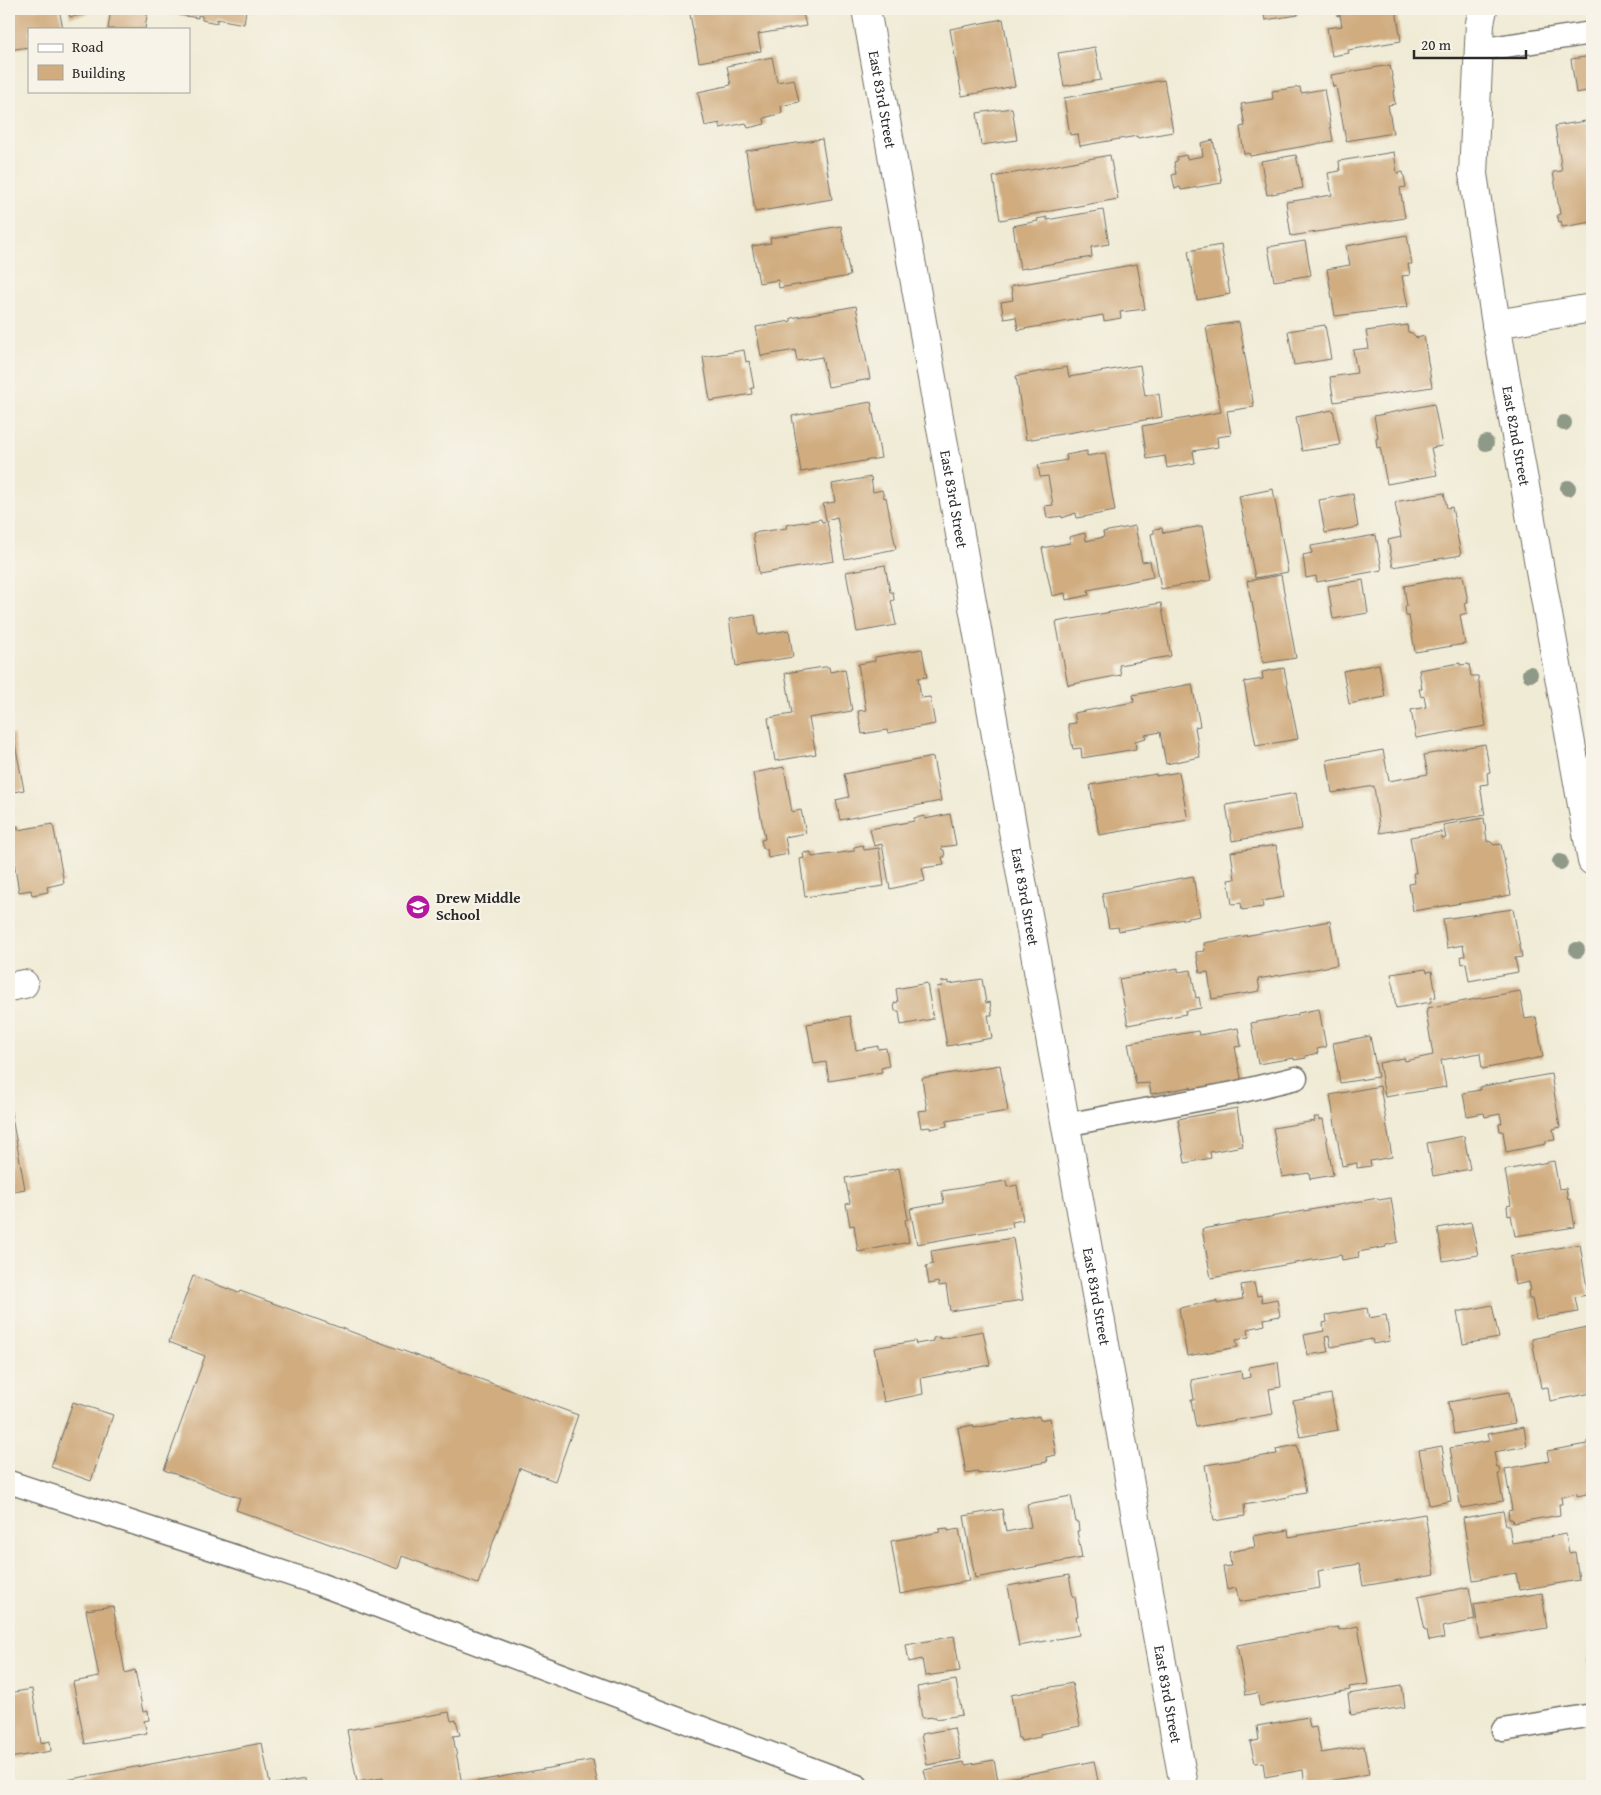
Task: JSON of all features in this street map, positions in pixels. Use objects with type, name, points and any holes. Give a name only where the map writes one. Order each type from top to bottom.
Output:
[{"type":"street","name":"East 83rd Street","points":[[866,9],[1184,1786]]},
{"type":"street","name":"East 82nd Street","points":[[1483,9],[1478,50],[1473,174],[1496,324],[1592,861]]},
{"type":"street","points":[[1496,324],[1592,308]]},
{"type":"lane","points":[[1478,50],[1592,33]]},
{"type":"lane","points":[[1065,1125],[1234,1094],[1296,1078]]},
{"type":"lane","points":[[9,1482],[318,1584],[857,1786]]},
{"type":"lane","points":[[1503,1730],[1592,1714]]},
{"type":"building","points":[[9,9],[59,9],[63,28],[28,28],[28,47],[9,50]]},
{"type":"building","points":[[68,9],[102,9],[103,11],[70,17]]},
{"type":"building","points":[[111,9],[148,9],[145,28],[108,28]]},
{"type":"building","points":[[162,9],[246,9],[244,24],[217,19],[217,23],[202,20],[202,16],[198,15],[198,18],[162,12]]},
{"type":"building","points":[[689,9],[802,9],[806,26],[758,34],[761,51],[699,62]]},
{"type":"building","points":[[1263,9],[1297,9],[1298,15],[1265,20]]},
{"type":"building","points":[[1336,9],[1396,9],[1401,41],[1348,50],[1349,53],[1332,56],[1327,28],[1342,26],[1340,15],[1337,16]]},
{"type":"building","points":[[1003,19],[1015,86],[962,96],[950,29]]},
{"type":"building","points":[[1095,47],[1101,80],[1064,86],[1058,53]]},
{"type":"building","points":[[1592,56],[1592,90],[1576,93],[1571,59]]},
{"type":"building","points":[[772,57],[777,82],[794,79],[799,102],[781,106],[782,113],[764,118],[765,124],[748,128],[746,123],[720,128],[720,123],[705,126],[698,92],[731,85],[727,66]]},
{"type":"building","points":[[1390,65],[1395,92],[1393,92],[1395,104],[1388,105],[1393,133],[1346,141],[1336,86],[1333,87],[1331,75]]},
{"type":"building","points":[[1164,80],[1173,132],[1080,146],[1078,134],[1070,135],[1064,98]]},
{"type":"building","points":[[1300,87],[1301,93],[1324,89],[1333,141],[1250,156],[1249,153],[1244,154],[1240,127],[1245,126],[1241,104],[1273,99],[1272,91]]},
{"type":"building","points":[[1012,108],[1017,140],[981,145],[977,113]]},
{"type":"building","points":[[1592,120],[1592,222],[1562,227],[1557,215],[1560,214],[1553,172],[1562,171],[1555,126]]},
{"type":"building","points":[[822,139],[832,199],[755,212],[746,151]]},
{"type":"building","points":[[1213,140],[1222,183],[1181,190],[1180,187],[1175,189],[1172,175],[1176,174],[1174,162],[1177,161],[1177,157],[1186,155],[1187,159],[1203,156],[1201,143]]},
{"type":"building","points":[[1394,152],[1397,173],[1403,172],[1406,187],[1400,188],[1405,218],[1291,236],[1286,202],[1332,195],[1328,173],[1340,171],[1339,161]]},
{"type":"building","points":[[1110,155],[1118,199],[1000,220],[993,177]]},
{"type":"building","points":[[1296,155],[1303,188],[1267,195],[1261,161]]},
{"type":"building","points":[[1103,210],[1109,244],[1091,247],[1092,257],[1020,269],[1013,226],[1038,221],[1037,219],[1047,217],[1047,220]]},
{"type":"building","points":[[841,226],[850,276],[779,288],[778,280],[759,283],[752,246],[771,243],[770,238]]},
{"type":"building","points":[[1407,235],[1412,264],[1408,264],[1410,275],[1402,276],[1408,307],[1335,316],[1327,269],[1350,265],[1346,246]]},
{"type":"building","points":[[1305,241],[1311,275],[1274,281],[1268,247]]},
{"type":"building","points":[[1221,245],[1230,294],[1197,300],[1188,251]]},
{"type":"building","points":[[1137,264],[1145,309],[1120,312],[1121,318],[1104,321],[1103,315],[1018,330],[1016,317],[1004,319],[1001,302],[1013,300],[1011,286]]},
{"type":"building","points":[[856,306],[870,379],[828,387],[822,357],[797,361],[795,350],[761,356],[756,327],[791,321],[791,318]]},
{"type":"building","points":[[1239,322],[1254,407],[1227,411],[1231,435],[1217,437],[1218,447],[1193,451],[1195,463],[1167,468],[1165,456],[1147,459],[1142,426],[1221,412],[1206,327]]},
{"type":"building","points":[[1325,325],[1331,359],[1294,365],[1288,331]]},
{"type":"building","points":[[1407,325],[1408,332],[1417,338],[1424,336],[1432,387],[1334,402],[1330,377],[1357,373],[1353,350],[1369,348],[1366,331]]},
{"type":"building","points":[[744,350],[746,362],[749,361],[754,388],[751,388],[752,394],[710,401],[703,357]]},
{"type":"building","points":[[1140,365],[1145,396],[1159,394],[1162,417],[1026,440],[1016,376],[1067,367],[1069,377]]},
{"type":"building","points":[[871,402],[881,458],[801,472],[792,416]]},
{"type":"building","points":[[1434,404],[1442,446],[1431,448],[1437,475],[1387,484],[1380,447],[1377,448],[1376,439],[1378,438],[1374,416]]},
{"type":"building","points":[[1333,410],[1340,445],[1302,451],[1296,417]]},
{"type":"building","points":[[1087,451],[1087,456],[1105,453],[1115,511],[1077,518],[1076,513],[1062,518],[1062,516],[1047,518],[1045,506],[1053,505],[1048,476],[1040,477],[1038,465],[1067,460],[1066,455]]},
{"type":"building","points":[[871,477],[873,492],[882,490],[884,498],[886,497],[896,549],[845,559],[837,517],[826,520],[823,504],[835,502],[832,484]]},
{"type":"building","points":[[1273,489],[1288,572],[1255,578],[1239,496]]},
{"type":"building","points":[[1444,493],[1447,508],[1452,507],[1461,555],[1393,567],[1388,540],[1401,537],[1395,502]]},
{"type":"building","points":[[1353,494],[1358,527],[1325,533],[1319,500]]},
{"type":"building","points":[[821,519],[822,522],[827,521],[834,561],[759,574],[753,533],[787,528],[786,525]]},
{"type":"building","points":[[1135,526],[1142,562],[1150,561],[1153,577],[1088,590],[1089,595],[1066,600],[1065,593],[1052,596],[1042,548],[1070,543],[1069,537],[1085,533],[1086,541],[1104,537],[1103,532]]},
{"type":"building","points":[[1202,526],[1212,580],[1161,589],[1151,534],[1154,533],[1154,529],[1162,528],[1163,533]]},
{"type":"building","points":[[1376,535],[1382,570],[1317,582],[1316,576],[1306,578],[1303,555],[1312,553],[1311,546]]},
{"type":"building","points":[[885,565],[890,592],[893,592],[894,600],[891,601],[896,625],[857,632],[846,572]]},
{"type":"building","points":[[1281,575],[1296,658],[1263,663],[1247,581]]},
{"type":"building","points":[[1463,575],[1468,602],[1465,602],[1467,613],[1460,615],[1465,644],[1415,652],[1409,616],[1406,616],[1405,606],[1407,606],[1404,586]]},
{"type":"building","points":[[1363,580],[1368,613],[1333,619],[1328,586]]},
{"type":"building","points":[[1161,603],[1171,656],[1119,665],[1121,675],[1068,685],[1056,622]]},
{"type":"building","points":[[755,615],[758,635],[789,630],[793,657],[736,666],[729,619]]},
{"type":"building","points":[[922,649],[927,677],[918,678],[921,698],[930,697],[935,724],[888,733],[887,730],[862,734],[858,711],[866,710],[858,664],[875,661],[875,657]]},
{"type":"building","points":[[1460,663],[1460,665],[1469,664],[1471,676],[1478,676],[1486,726],[1416,738],[1411,710],[1426,707],[1424,696],[1421,697],[1419,689],[1422,689],[1419,670]]},
{"type":"building","points":[[1379,664],[1385,697],[1349,704],[1343,671]]},
{"type":"building","points":[[829,667],[830,672],[845,669],[852,711],[809,718],[816,754],[775,761],[768,718],[792,714],[785,673]]},
{"type":"building","points":[[1284,668],[1298,739],[1256,746],[1244,682],[1263,679],[1262,672]]},
{"type":"building","points":[[1192,684],[1200,726],[1195,727],[1200,757],[1166,764],[1160,732],[1145,735],[1146,738],[1135,741],[1136,749],[1082,758],[1081,748],[1073,749],[1068,724],[1076,723],[1074,713],[1134,702],[1133,695]]},
{"type":"building","points":[[13,734],[24,790],[9,793],[9,735]]},
{"type":"building","points":[[1485,744],[1490,772],[1487,773],[1488,784],[1480,785],[1485,815],[1380,833],[1374,786],[1332,793],[1327,760],[1383,750],[1389,781],[1428,774],[1424,755]]},
{"type":"building","points":[[933,757],[941,801],[840,820],[836,800],[849,797],[844,774]]},
{"type":"building","points":[[784,767],[792,812],[801,810],[806,833],[785,837],[788,854],[768,858],[767,849],[763,849],[761,840],[765,839],[753,773]]},
{"type":"building","points":[[1179,772],[1188,820],[1099,835],[1090,785]]},
{"type":"building","points":[[1296,793],[1302,829],[1232,841],[1226,805]]},
{"type":"building","points":[[950,814],[956,845],[941,847],[944,850],[945,857],[942,857],[944,865],[922,868],[925,881],[890,889],[882,844],[874,846],[870,829],[914,821],[914,818],[925,816],[925,819]]},
{"type":"building","points":[[1484,818],[1487,841],[1494,845],[1501,844],[1511,895],[1413,911],[1409,884],[1415,883],[1413,873],[1416,873],[1410,837],[1441,832],[1442,839],[1446,838],[1443,825]]},
{"type":"building","points":[[53,824],[64,883],[47,887],[48,892],[32,895],[31,890],[19,892],[9,831],[13,830],[13,827],[18,826],[18,830]]},
{"type":"building","points":[[863,845],[864,850],[879,848],[884,886],[805,897],[800,859],[804,858],[803,853],[811,852],[812,857],[854,851],[854,847]]},
{"type":"building","points":[[1276,845],[1284,897],[1262,901],[1263,907],[1242,910],[1241,903],[1232,904],[1228,880],[1235,879],[1231,852]]},
{"type":"building","points":[[1193,876],[1200,916],[1119,931],[1118,927],[1109,928],[1102,893]]},
{"type":"building","points":[[1513,909],[1522,957],[1515,958],[1518,972],[1469,981],[1466,963],[1462,964],[1461,956],[1465,956],[1463,945],[1447,948],[1443,919]]},
{"type":"building","points":[[1330,921],[1337,965],[1258,979],[1260,991],[1212,999],[1208,972],[1200,973],[1196,952],[1205,951],[1204,943]]},
{"type":"building","points":[[1178,968],[1178,972],[1191,970],[1196,998],[1199,997],[1201,1008],[1185,1011],[1186,1014],[1128,1025],[1119,979]]},
{"type":"building","points":[[1426,969],[1427,972],[1432,971],[1436,997],[1431,998],[1431,1002],[1396,1008],[1391,974]]},
{"type":"building","points":[[982,979],[986,1003],[990,1002],[992,1015],[988,1015],[992,1038],[947,1046],[937,987],[942,986],[941,982],[949,981],[949,984]]},
{"type":"building","points":[[927,983],[933,1019],[901,1025],[899,1011],[895,1011],[894,1003],[898,1002],[896,989]]},
{"type":"building","points":[[1520,991],[1525,1019],[1536,1017],[1543,1057],[1482,1069],[1480,1053],[1441,1060],[1446,1087],[1385,1097],[1379,1063],[1404,1058],[1405,1061],[1433,1055],[1427,1008]]},
{"type":"building","points":[[1319,1009],[1326,1047],[1317,1049],[1318,1053],[1305,1056],[1306,1058],[1258,1064],[1251,1023],[1298,1015],[1298,1013]]},
{"type":"building","points":[[850,1016],[856,1050],[878,1046],[878,1049],[886,1048],[889,1066],[881,1068],[882,1072],[829,1081],[826,1062],[814,1064],[807,1024]]},
{"type":"building","points":[[1238,1028],[1241,1046],[1235,1047],[1242,1083],[1192,1092],[1191,1087],[1151,1094],[1149,1083],[1136,1084],[1128,1043],[1198,1031],[1199,1035]]},
{"type":"building","points":[[1370,1036],[1378,1077],[1340,1083],[1333,1043]]},
{"type":"building","points":[[1000,1065],[1008,1111],[946,1121],[947,1126],[930,1129],[930,1127],[921,1128],[918,1111],[927,1110],[922,1078]]},
{"type":"building","points":[[1551,1074],[1560,1127],[1553,1129],[1555,1140],[1546,1141],[1546,1144],[1506,1152],[1503,1131],[1500,1131],[1499,1124],[1502,1123],[1500,1114],[1485,1117],[1484,1113],[1467,1116],[1463,1093],[1480,1090],[1479,1087]]},
{"type":"building","points":[[1380,1086],[1392,1157],[1370,1161],[1371,1166],[1357,1168],[1357,1163],[1342,1166],[1330,1095]]},
{"type":"building","points":[[9,1101],[25,1189],[9,1192]]},
{"type":"building","points":[[1237,1108],[1243,1146],[1210,1152],[1211,1158],[1185,1163],[1178,1119]]},
{"type":"building","points":[[1314,1117],[1319,1117],[1319,1120],[1323,1119],[1333,1175],[1310,1179],[1309,1173],[1282,1177],[1273,1128],[1315,1121]]},
{"type":"building","points":[[1464,1136],[1470,1169],[1433,1176],[1427,1143]]},
{"type":"building","points":[[1554,1161],[1559,1189],[1566,1188],[1568,1200],[1570,1199],[1575,1227],[1515,1236],[1511,1215],[1508,1216],[1507,1206],[1511,1205],[1505,1170]]},
{"type":"building","points":[[899,1168],[908,1219],[905,1220],[909,1242],[858,1252],[854,1225],[850,1226],[846,1204],[850,1203],[845,1178]]},
{"type":"building","points":[[1006,1181],[1007,1187],[1017,1185],[1023,1220],[1012,1222],[1013,1227],[917,1244],[910,1209],[944,1203],[942,1191]]},
{"type":"building","points":[[1378,1198],[1379,1200],[1391,1198],[1398,1242],[1386,1245],[1386,1247],[1358,1252],[1359,1257],[1342,1260],[1341,1255],[1211,1278],[1202,1229]]},
{"type":"building","points":[[1471,1222],[1478,1255],[1443,1261],[1438,1228]]},
{"type":"building","points":[[1013,1238],[1023,1300],[950,1311],[946,1285],[939,1286],[938,1282],[929,1284],[926,1266],[933,1264],[931,1251]]},
{"type":"building","points":[[1580,1244],[1588,1295],[1575,1297],[1578,1312],[1536,1319],[1532,1299],[1529,1299],[1528,1291],[1531,1290],[1529,1282],[1515,1285],[1510,1256]]},
{"type":"building","points":[[193,1276],[239,1293],[240,1291],[578,1415],[555,1481],[520,1468],[478,1584],[402,1556],[398,1569],[236,1510],[240,1498],[164,1470],[205,1356],[169,1342]]},
{"type":"building","points":[[1254,1283],[1257,1296],[1261,1295],[1262,1302],[1277,1299],[1280,1316],[1264,1319],[1265,1325],[1248,1329],[1249,1337],[1236,1340],[1238,1347],[1187,1356],[1179,1308],[1217,1301],[1217,1304],[1243,1299],[1241,1285]]},
{"type":"building","points":[[1492,1305],[1499,1338],[1463,1344],[1457,1312]]},
{"type":"building","points":[[1367,1308],[1369,1318],[1386,1315],[1390,1341],[1373,1344],[1372,1339],[1331,1347],[1329,1336],[1325,1337],[1328,1352],[1308,1355],[1304,1335],[1324,1331],[1323,1323],[1327,1322],[1326,1315]]},
{"type":"building","points":[[1592,1326],[1592,1393],[1550,1401],[1548,1387],[1541,1388],[1532,1339]]},
{"type":"building","points":[[983,1331],[990,1365],[921,1378],[923,1394],[884,1402],[874,1348],[915,1341],[916,1344],[933,1341],[933,1338],[940,1337],[940,1339]]},
{"type":"building","points":[[1278,1362],[1281,1387],[1269,1389],[1273,1414],[1196,1427],[1191,1400],[1194,1400],[1191,1380],[1241,1371],[1242,1379],[1250,1377],[1249,1367]]},
{"type":"building","points":[[1509,1392],[1515,1423],[1454,1434],[1448,1402]]},
{"type":"building","points":[[1331,1394],[1338,1430],[1300,1437],[1293,1401]]},
{"type":"building","points":[[73,1402],[113,1415],[91,1481],[51,1467]]},
{"type":"building","points":[[1039,1416],[1040,1420],[1050,1418],[1056,1455],[1046,1457],[1047,1462],[978,1474],[978,1471],[966,1473],[958,1428],[973,1425],[974,1428]]},
{"type":"building","points":[[1524,1427],[1527,1446],[1494,1452],[1497,1468],[1499,1468],[1500,1474],[1498,1474],[1503,1501],[1461,1508],[1450,1448],[1489,1441],[1487,1434]]},
{"type":"building","points":[[1592,1440],[1592,1491],[1577,1496],[1577,1493],[1561,1497],[1562,1504],[1559,1504],[1560,1515],[1513,1523],[1512,1519],[1509,1519],[1508,1511],[1512,1510],[1505,1469],[1549,1461],[1547,1451],[1587,1444],[1587,1441]]},
{"type":"building","points":[[1297,1445],[1306,1492],[1244,1505],[1245,1516],[1214,1521],[1205,1465],[1277,1454],[1276,1449]]},
{"type":"building","points":[[1442,1446],[1451,1501],[1429,1505],[1419,1450]]},
{"type":"building","points":[[1071,1496],[1076,1522],[1078,1522],[1079,1531],[1077,1531],[1082,1558],[975,1578],[964,1516],[1002,1509],[1006,1532],[1031,1527],[1027,1504]]},
{"type":"building","points":[[1503,1511],[1506,1525],[1509,1525],[1512,1543],[1566,1534],[1569,1553],[1575,1552],[1579,1580],[1519,1590],[1516,1573],[1473,1580],[1463,1518]]},
{"type":"building","points":[[1425,1514],[1435,1574],[1363,1586],[1359,1564],[1318,1571],[1320,1588],[1239,1602],[1236,1588],[1227,1590],[1223,1567],[1231,1566],[1229,1552],[1255,1547],[1253,1536],[1288,1530],[1289,1537]]},
{"type":"building","points":[[948,1528],[948,1531],[959,1529],[969,1581],[900,1594],[891,1541],[940,1532],[939,1529]]},
{"type":"building","points":[[1069,1575],[1073,1597],[1075,1597],[1079,1635],[1019,1646],[1008,1586]]},
{"type":"building","points":[[1469,1587],[1475,1620],[1442,1627],[1444,1638],[1429,1641],[1418,1597]]},
{"type":"building","points":[[1542,1593],[1547,1628],[1480,1639],[1474,1604]]},
{"type":"building","points":[[113,1606],[125,1673],[135,1670],[143,1712],[148,1711],[149,1720],[144,1721],[147,1733],[85,1744],[73,1682],[99,1677],[86,1610]]},
{"type":"building","points":[[1358,1626],[1368,1684],[1349,1687],[1350,1690],[1260,1706],[1257,1693],[1246,1695],[1237,1645],[1338,1627],[1339,1630]]},
{"type":"building","points":[[954,1636],[960,1671],[925,1676],[922,1659],[909,1662],[906,1645]]},
{"type":"building","points":[[1592,1657],[1592,1681],[1591,1681],[1587,1658]]},
{"type":"building","points":[[956,1680],[962,1715],[936,1719],[936,1717],[922,1718],[917,1687]]},
{"type":"building","points":[[1072,1683],[1080,1726],[1040,1734],[1040,1737],[1021,1741],[1018,1738],[1011,1695]]},
{"type":"building","points":[[1402,1686],[1405,1707],[1351,1715],[1348,1694]]},
{"type":"building","points":[[32,1689],[41,1743],[50,1741],[51,1751],[9,1758],[9,1693]]},
{"type":"building","points":[[449,1712],[451,1721],[456,1720],[460,1735],[453,1736],[462,1784],[593,1760],[598,1786],[385,1786],[383,1778],[357,1782],[347,1730]]},
{"type":"building","points":[[1308,1717],[1310,1728],[1316,1727],[1321,1753],[1364,1746],[1369,1774],[1305,1785],[1303,1770],[1265,1777],[1263,1762],[1255,1763],[1250,1742],[1259,1740],[1257,1726]]},
{"type":"building","points":[[954,1728],[961,1759],[927,1765],[921,1734]]},
{"type":"building","points":[[262,1743],[270,1785],[305,1779],[306,1786],[35,1786]]},
{"type":"building","points":[[994,1760],[998,1780],[1094,1761],[1099,1786],[928,1786],[924,1770],[964,1762],[965,1765]]},
{"type":"place","name":"Drew Middle School","points":[[418,907]]}]
